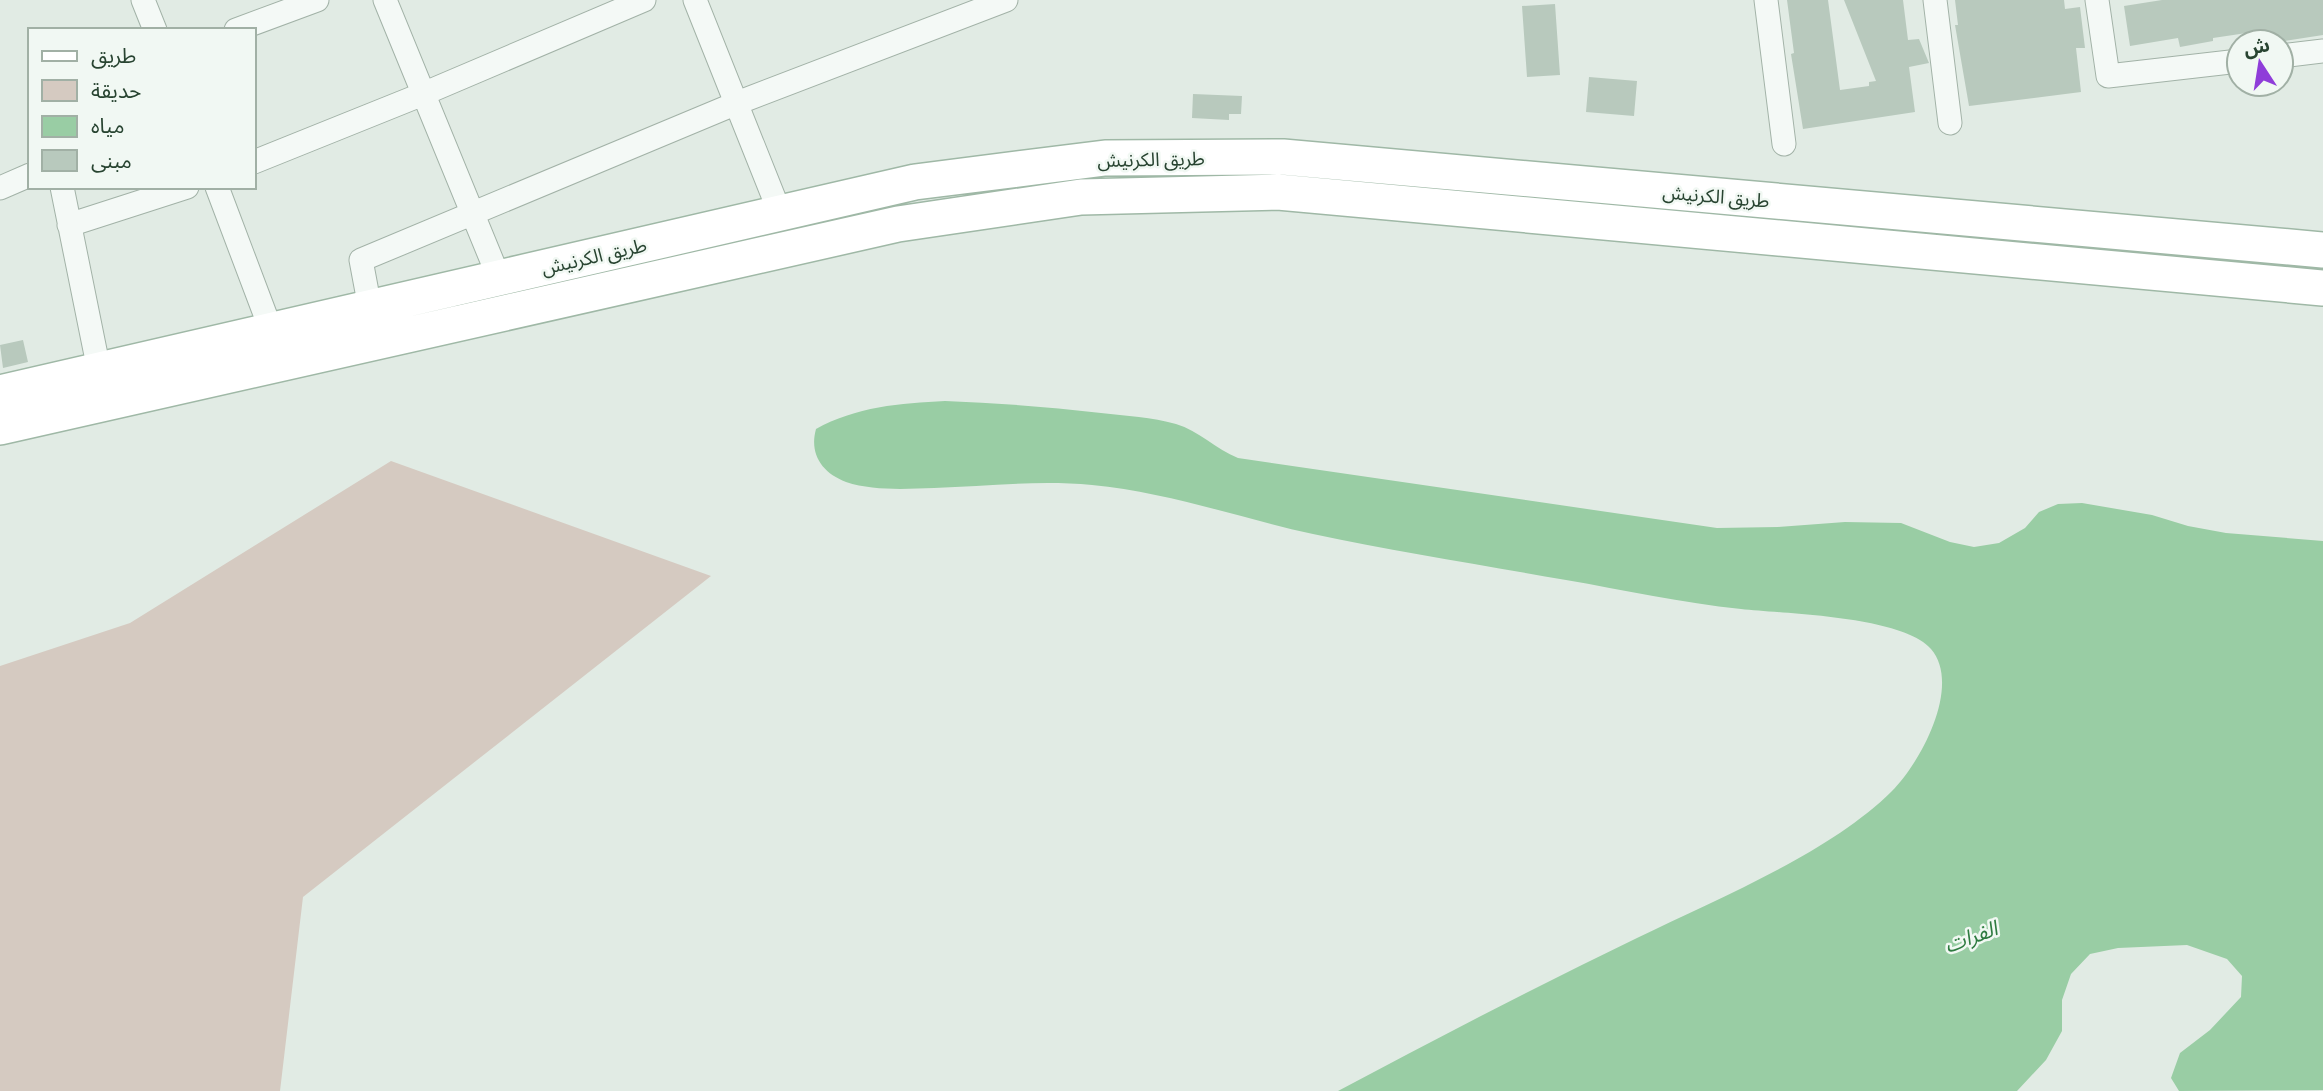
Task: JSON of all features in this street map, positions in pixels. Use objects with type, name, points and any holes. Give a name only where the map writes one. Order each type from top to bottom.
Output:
[{"type":"main road","name":"طريق الكرنيش","points":[[0,393],[915,182],[1105,158],[1283,157],[2323,250]]},
{"type":"main road","name":"طريق الكرنيش","points":[[0,428],[898,223],[1081,197],[1278,192],[2323,288]]},
{"type":"street","points":[[143,0],[154,28]]},
{"type":"street","points":[[241,28],[317,0]]},
{"type":"street","points":[[385,0],[499,278]]},
{"type":"street","points":[[256,161],[644,0]]},
{"type":"street","points":[[695,0],[780,213]]},
{"type":"street","points":[[370,307],[361,260],[737,103],[1006,0]]},
{"type":"street","points":[[1766,0],[1784,144]]},
{"type":"street","points":[[1935,0],[1950,123]]},
{"type":"street","points":[[2096,0],[2108,76],[2225,63]]},
{"type":"street","points":[[2295,54],[2323,51]]},
{"type":"street","points":[[0,188],[28,176]]},
{"type":"street","points":[[62,189],[99,370]]},
{"type":"street","points":[[69,225],[181,189]]},
{"type":"street","points":[[218,189],[271,330]]},
{"type":"green space","points":[[391,461],[711,576],[303,897],[280,1091],[0,1091],[0,666],[130,623]]},
{"type":"water","name":"الفرات","points":[[945,401],[1042,407],[1158,420],[1184,427],[1238,458],[1717,528],[1845,522],[1901,523],[1950,542],[1974,547],[1999,543],[2025,528],[2039,512],[2058,504],[2082,503],[2152,515],[2188,526],[2226,533],[2323,541],[2323,1090],[2179,1091],[2171,1078],[2180,1053],[2210,1030],[2241,997],[2242,976],[2227,959],[2187,945],[2118,948],[2090,954],[2071,974],[2062,1000],[2062,1031],[2046,1060],[2017,1091],[1338,1091],[1599,956],[1771,873],[1837,835],[1867,814],[1892,791],[1915,762],[1934,723],[1942,682],[1939,664],[1931,649],[1916,638],[1870,623],[1697,603],[1408,553],[1313,534],[1176,499],[1120,488],[1052,483],[890,489],[846,482],[830,473],[819,462],[814,447],[816,429],[862,411]]},
{"type":"building","points":[[1787,0],[1828,0],[1840,90],[1869,86],[1869,82],[1876,81],[1844,0],[1903,0],[1908,40],[1919,39],[1929,63],[1909,67],[1915,112],[1803,129],[1791,54],[1794,53]]},
{"type":"building","points":[[1955,0],[2064,0],[2065,9],[2080,7],[2085,48],[2076,48],[2081,92],[1969,106],[1955,25],[1958,25]]},
{"type":"building","points":[[2162,0],[2323,0],[2323,35],[2295,39],[2295,28],[2225,28],[2225,36],[2213,38],[2213,41],[2180,47],[2178,38],[2130,46],[2124,6]]},
{"type":"building","points":[[1555,4],[1560,75],[1527,77],[1522,6]]},
{"type":"building","points":[[1589,77],[1637,81],[1634,116],[1586,112]]},
{"type":"building","points":[[1193,94],[1242,96],[1241,114],[1229,114],[1229,120],[1192,118]]},
{"type":"building","points":[[23,340],[28,362],[3,368],[0,345]]}]
